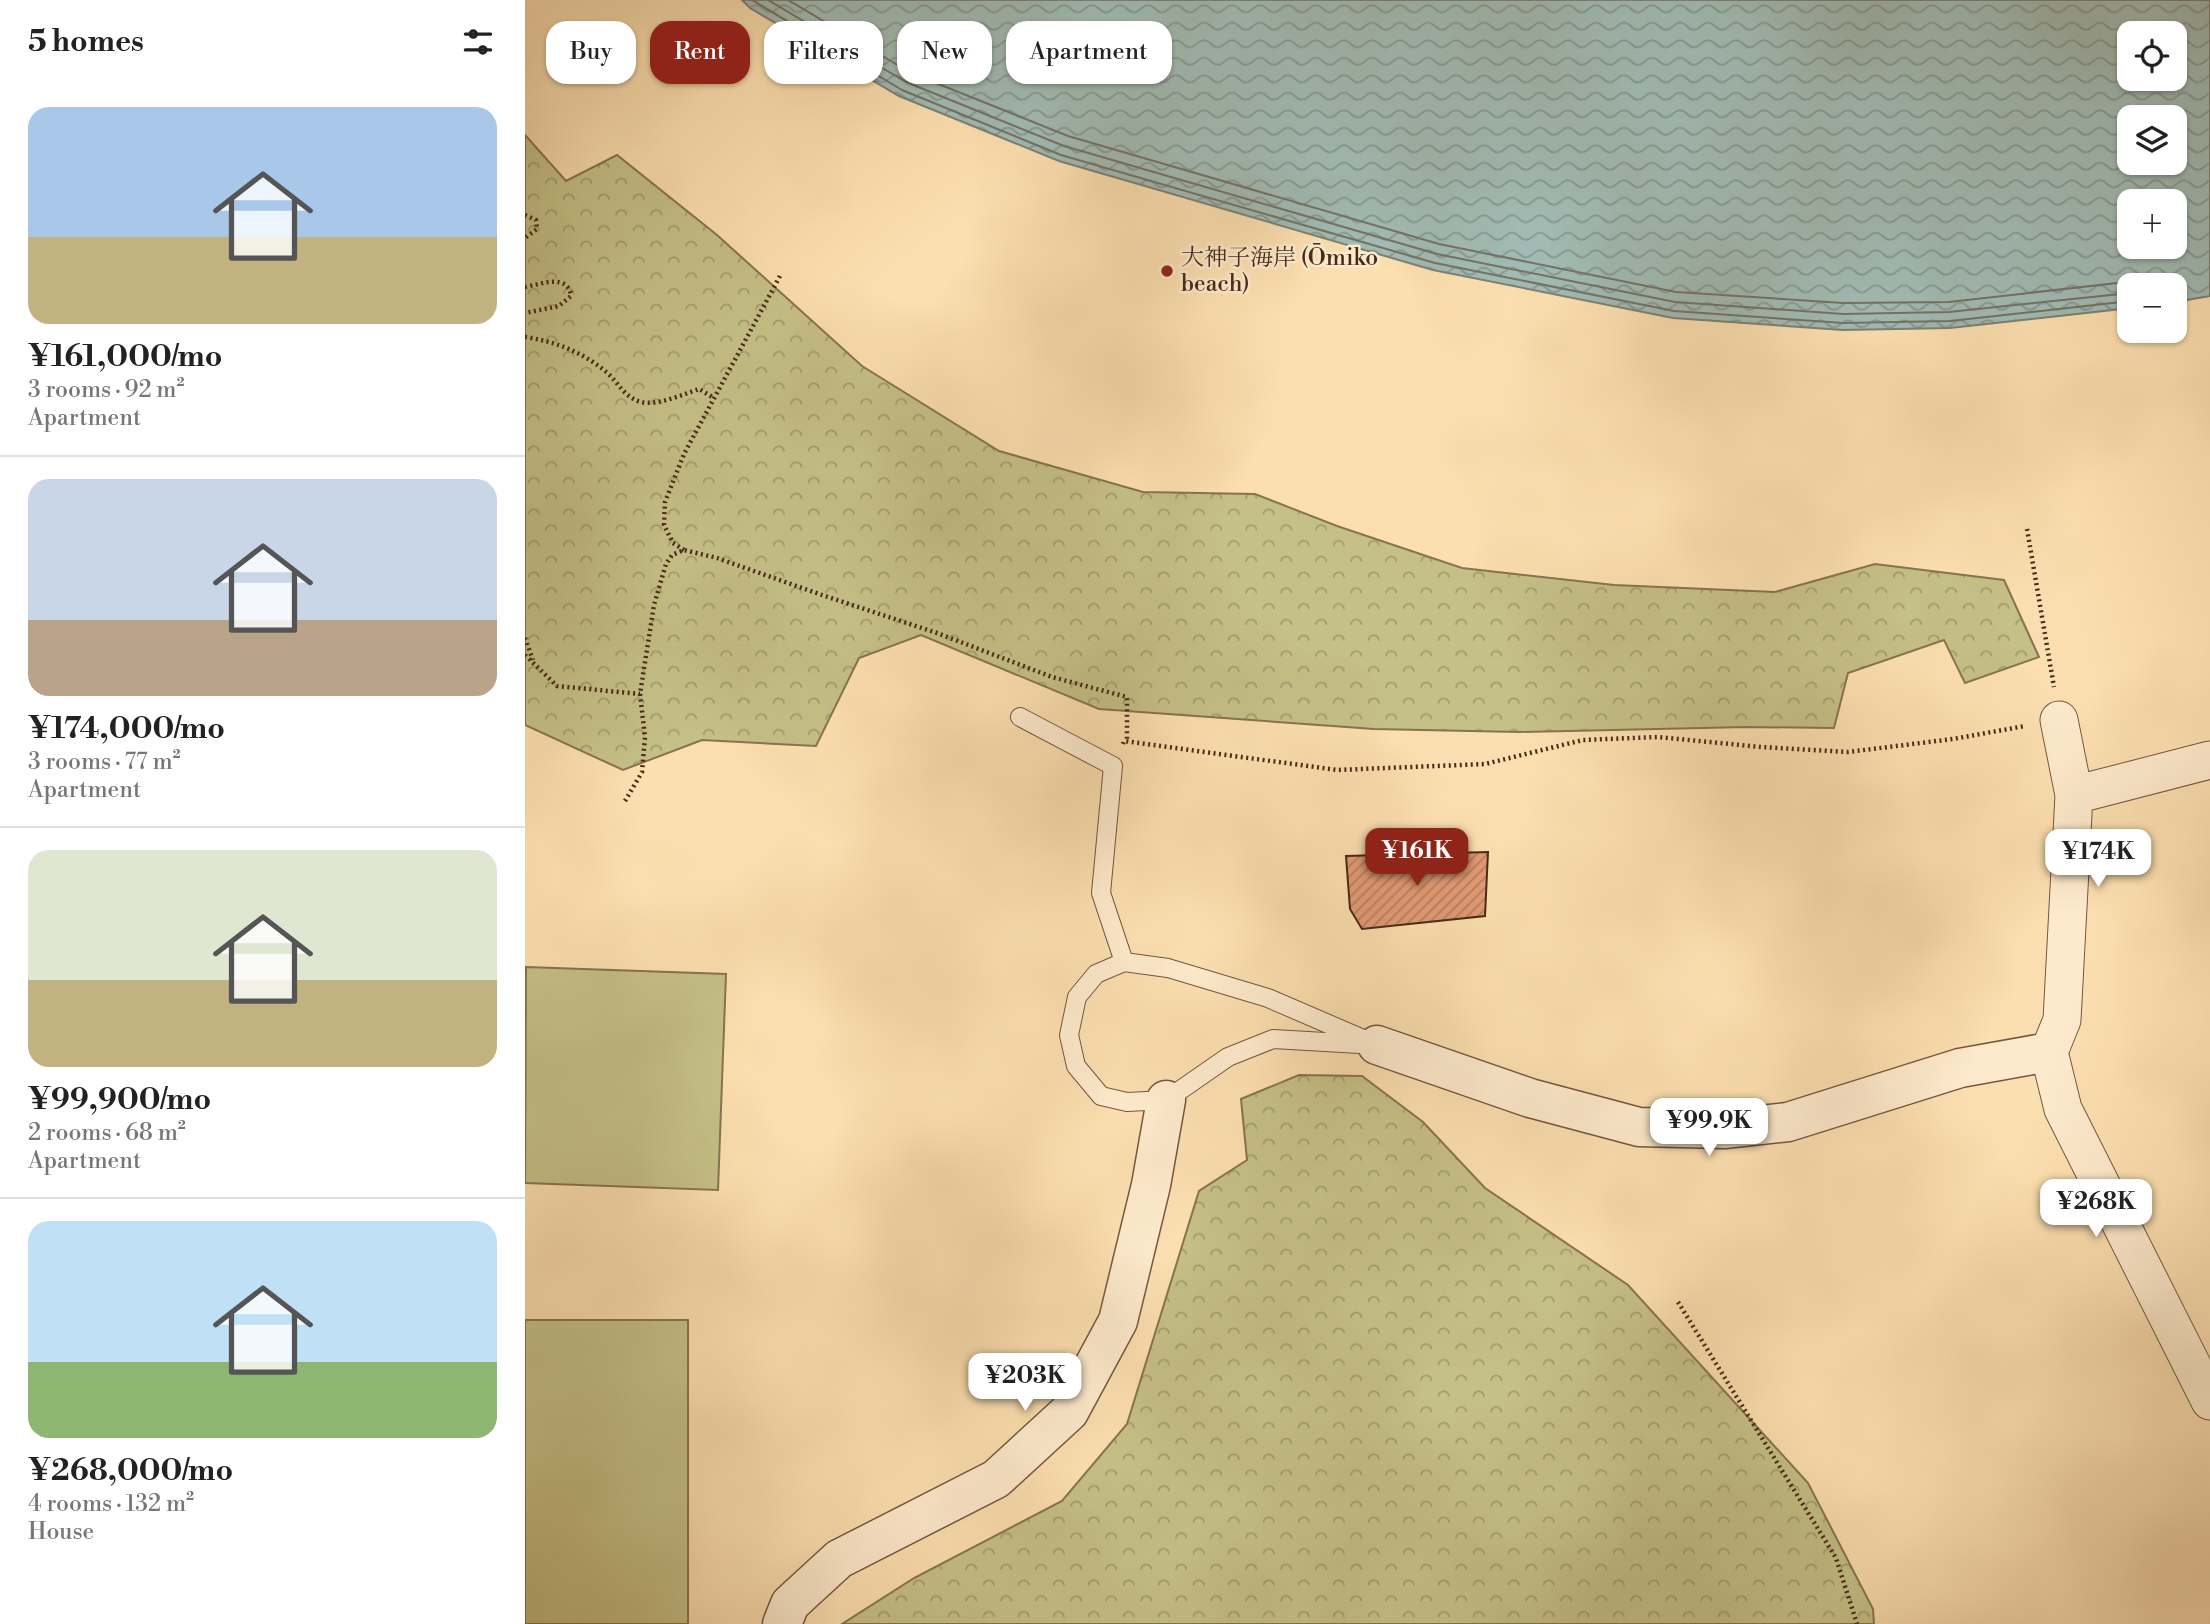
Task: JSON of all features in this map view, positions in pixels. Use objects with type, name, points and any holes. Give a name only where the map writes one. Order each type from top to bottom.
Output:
[{"type":"street","points":[[2059,720],[2074,795],[2062,1020],[2049,1052],[2063,1110],[2210,1401]]},
{"type":"street","points":[[2074,795],[2210,760]]},
{"type":"street","points":[[1377,1045],[1530,1098],[1639,1127],[1724,1129],[1788,1122],[1960,1068],[2049,1052]]},
{"type":"street","points":[[782,1624],[790,1604],[839,1559],[996,1479],[1069,1412],[1118,1321],[1151,1185],[1166,1100]]},
{"type":"lane","points":[[1020,717],[1113,766],[1101,893],[1123,962]]},
{"type":"lane","points":[[1123,962],[1168,968],[1268,998],[1377,1045],[1273,1039],[1227,1057],[1166,1100],[1127,1102],[1101,1096],[1076,1066],[1069,1035],[1077,997],[1096,974],[1123,962]]},
{"type":"path","points":[[525,215],[536,220],[537,229],[525,238]]},
{"type":"path","points":[[780,276],[684,454],[665,502],[664,525],[673,544],[684,550],[717,558],[937,633],[1052,677],[1127,697],[1127,742]]},
{"type":"path","points":[[525,287],[555,281],[566,284],[571,296],[559,306],[525,313]]},
{"type":"path","points":[[525,337],[580,353],[607,373],[625,394],[643,403],[667,400],[699,388],[714,398]]},
{"type":"path","points":[[1113,766],[1123,741],[1337,770],[1485,764],[1583,740],[1658,737],[1848,752],[1953,739],[2059,720],[2027,529]]},
{"type":"path","points":[[625,801],[642,772],[645,737],[641,694],[654,605],[666,564],[673,555],[684,550]]},
{"type":"path","points":[[525,638],[534,663]]},
{"type":"path","points":[[525,655],[557,686],[641,694]]},
{"type":"path","points":[[1678,1302],[1836,1559],[1857,1624]]},
{"type":"green space","points":[[525,135],[566,181],[617,155],[717,235],[862,366],[999,451],[1143,492],[1255,494],[1337,526],[1462,568],[1614,585],[1775,592],[1875,564],[2004,580],[2039,657],[1965,683],[1944,640],[1848,673],[1834,728],[1746,727],[1519,732],[1374,729],[1099,709],[921,635],[859,658],[816,746],[702,740],[623,770],[525,725]]},
{"type":"green space","points":[[526,967],[726,974],[718,1190],[525,1183]]},
{"type":"green space","points":[[1299,1075],[1362,1076],[1423,1122],[1485,1188],[1628,1285],[1808,1483],[1873,1609],[1874,1624],[842,1624],[914,1578],[1062,1501],[1127,1424],[1199,1191],[1247,1160],[1241,1099]]},
{"type":"green space","points":[[525,1320],[688,1320],[688,1624],[525,1624]]},
{"type":"water","points":[[742,0],[2210,0],[2210,296],[2187,300],[2187,273],[2117,273],[2117,309],[1950,328],[1843,330],[1673,318],[1433,270],[1059,161],[899,96],[879,84],[883,84],[883,21],[772,21]]},
{"type":"building","points":[[1488,852],[1485,916],[1362,929],[1350,909],[1346,856]]},
{"type":"place","name":"大神子海岸 (Ōmiko beach)","points":[[1167,271]]}]
